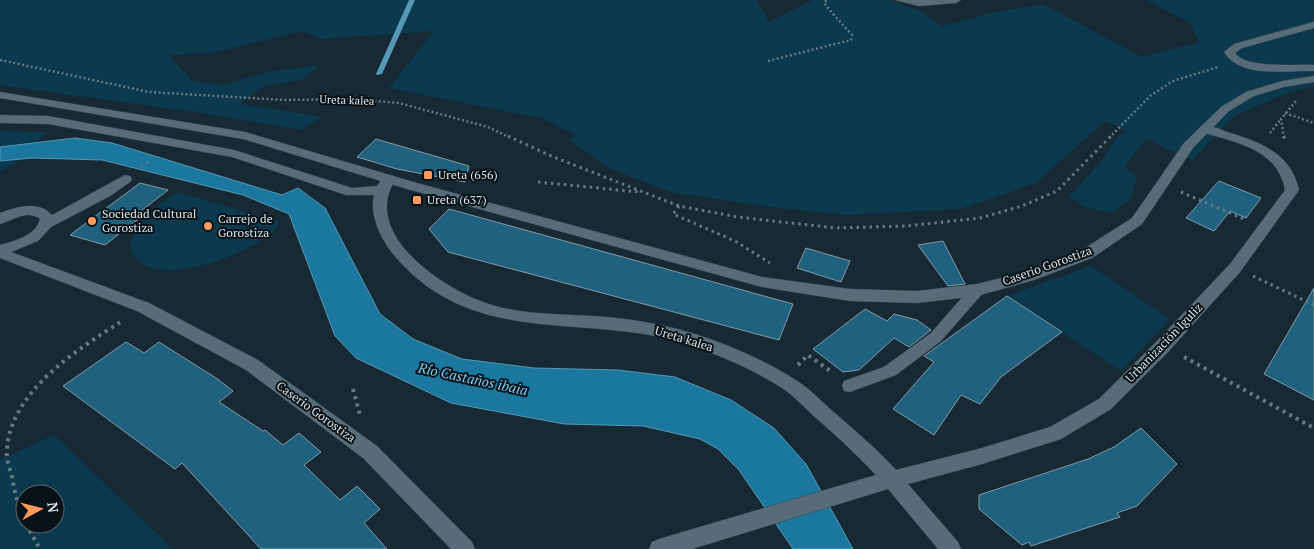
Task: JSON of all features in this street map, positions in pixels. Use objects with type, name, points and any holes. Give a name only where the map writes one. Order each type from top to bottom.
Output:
[{"type":"street","points":[[900,0],[919,3],[956,0]]},
{"type":"street","points":[[1314,25],[1238,46],[1229,52],[1230,56],[1237,62],[1250,66],[1314,68]]},
{"type":"street","name":"Caserio Gorostiza","points":[[803,288],[850,295],[917,297],[977,290],[1029,276],[1088,254],[1137,221],[1188,146],[1225,109],[1250,94],[1282,84],[1314,79]]},
{"type":"street","points":[[0,95],[245,136],[384,185],[762,282],[803,288]]},
{"type":"street","points":[[0,119],[48,120],[234,154],[351,192],[384,185]]},
{"type":"street","name":"Urbanización Iguliz","points":[[661,548],[891,480],[982,456],[1055,433],[1105,404],[1164,346],[1235,268],[1292,190],[1290,178],[1281,162],[1259,147],[1205,129]]},
{"type":"street","points":[[0,251],[32,238],[46,224],[125,179]]},
{"type":"street","name":"Ureta kalea","points":[[384,185],[379,205],[386,233],[402,255],[427,282],[464,303],[507,316],[547,321],[647,328],[689,338],[735,356],[790,384],[862,448],[891,480]]},
{"type":"street","points":[[0,219],[15,213],[37,211],[44,213],[47,218],[46,224]]},
{"type":"street","points":[[0,251],[144,307]]},
{"type":"street","name":"Caserio Gorostiza","points":[[144,307],[252,366],[370,452],[465,549]]},
{"type":"street","points":[[891,480],[951,549]]},
{"type":"lane","points":[[850,386],[890,371],[936,337],[977,290]]},
{"type":"path","points":[[768,61],[851,40],[852,35],[847,27],[826,7],[824,2],[827,0]]},
{"type":"path","name":"Ureta kalea","points":[[0,60],[149,92],[285,100],[350,99],[399,103],[488,128],[551,156],[679,206],[738,217],[835,228],[906,226],[980,218],[1022,206],[1057,191],[1150,96],[1173,81],[1237,62]]},
{"type":"path","points":[[1286,142],[1281,119],[1300,98]]},
{"type":"path","points":[[1285,113],[1314,123]]},
{"type":"path","points":[[125,179],[154,157]]},
{"type":"path","points":[[538,182],[581,183],[614,190],[642,192]]},
{"type":"path","points":[[1162,184],[1265,228]]},
{"type":"path","points":[[679,206],[672,214],[735,241],[767,260],[803,288]]},
{"type":"path","points":[[1235,268],[1314,305]]},
{"type":"path","points":[[15,496],[6,449],[16,416],[39,385],[79,348],[144,307]]},
{"type":"path","points":[[1164,346],[1314,428]]},
{"type":"path","points":[[32,534],[40,549]]},
{"type":"shaded area","points":[[0,0],[757,0],[769,22],[813,0],[890,0],[922,12],[942,26],[991,13],[1043,4],[1142,57],[1199,42],[1190,23],[1146,0],[1314,0],[1314,87],[1290,92],[1235,115],[1192,160],[1146,139],[1124,167],[1137,177],[1131,198],[1113,213],[1085,207],[1069,197],[1101,161],[1118,136],[1126,131],[1105,121],[1036,183],[960,209],[846,215],[771,207],[670,192],[609,168],[570,141],[576,135],[541,118],[389,88],[434,31],[321,39],[303,31],[211,53],[169,55],[191,80],[223,85],[267,72],[319,65],[302,80],[262,87],[240,104],[322,117],[301,130],[194,112],[0,85]]},
{"type":"shaded area","points":[[0,131],[47,132],[17,162],[0,172]]},
{"type":"shaded area","name":"Carrejo de Gorostiza","points":[[177,192],[281,222],[257,243],[243,251],[210,263],[176,270],[161,270],[149,267],[136,259],[131,249],[132,238],[147,216]]},
{"type":"shaded area","points":[[1091,266],[1170,319],[1121,371],[1007,296]]},
{"type":"shaded area","points":[[54,435],[173,549],[0,549],[0,460]]},
{"type":"water","name":"Río Castaños ibaia","points":[[75,138],[112,143],[282,195],[298,188],[325,208],[380,314],[413,339],[462,359],[534,368],[618,370],[675,377],[731,400],[774,428],[806,464],[853,549],[793,549],[739,470],[718,449],[700,439],[643,426],[564,424],[451,403],[356,358],[335,336],[289,214],[243,195],[102,160],[32,158],[0,161],[0,147]]},
{"type":"building","points":[[376,139],[469,166],[465,182],[397,169],[357,157]]},
{"type":"building","points":[[1219,181],[1261,198],[1246,218],[1230,211],[1214,231],[1186,218]]},
{"type":"building","points":[[140,183],[168,190],[141,211],[141,217],[105,245],[70,235]]},
{"type":"building","points":[[449,209],[793,304],[779,340],[448,252],[429,229]]},
{"type":"building","points":[[943,241],[965,284],[948,286],[918,245]]},
{"type":"building","points":[[806,248],[850,261],[841,282],[797,268]]},
{"type":"building","points":[[1314,288],[1314,400],[1264,374]]},
{"type":"building","points":[[1007,296],[1062,332],[1001,377],[980,404],[961,395],[934,435],[893,409],[934,362],[924,356]]},
{"type":"building","points":[[865,309],[887,321],[894,314],[917,320],[931,330],[909,347],[894,338],[859,370],[843,372],[813,349]]},
{"type":"building","points":[[126,342],[144,353],[159,342],[216,378],[233,391],[219,402],[263,431],[265,430],[283,445],[299,433],[321,452],[304,465],[340,500],[357,486],[380,509],[364,523],[387,549],[261,549],[182,463],[175,469],[63,386]]},
{"type":"building","points":[[1141,428],[1177,464],[1137,506],[1117,513],[1120,517],[1031,546],[1029,542],[1022,545],[979,509],[979,495],[1088,459],[1114,447]]},
{"type":"waterway","points":[[379,74],[412,0]]},
{"type":"place","name":"Ureta (656)","points":[[428,175]]},
{"type":"place","name":"Ureta (637)","points":[[417,200]]},
{"type":"place","name":"Sociedad Cultural Gorostiza","points":[[92,221]]},
{"type":"place","name":"Carrejo de Gorostiza","points":[[208,226]]}]
